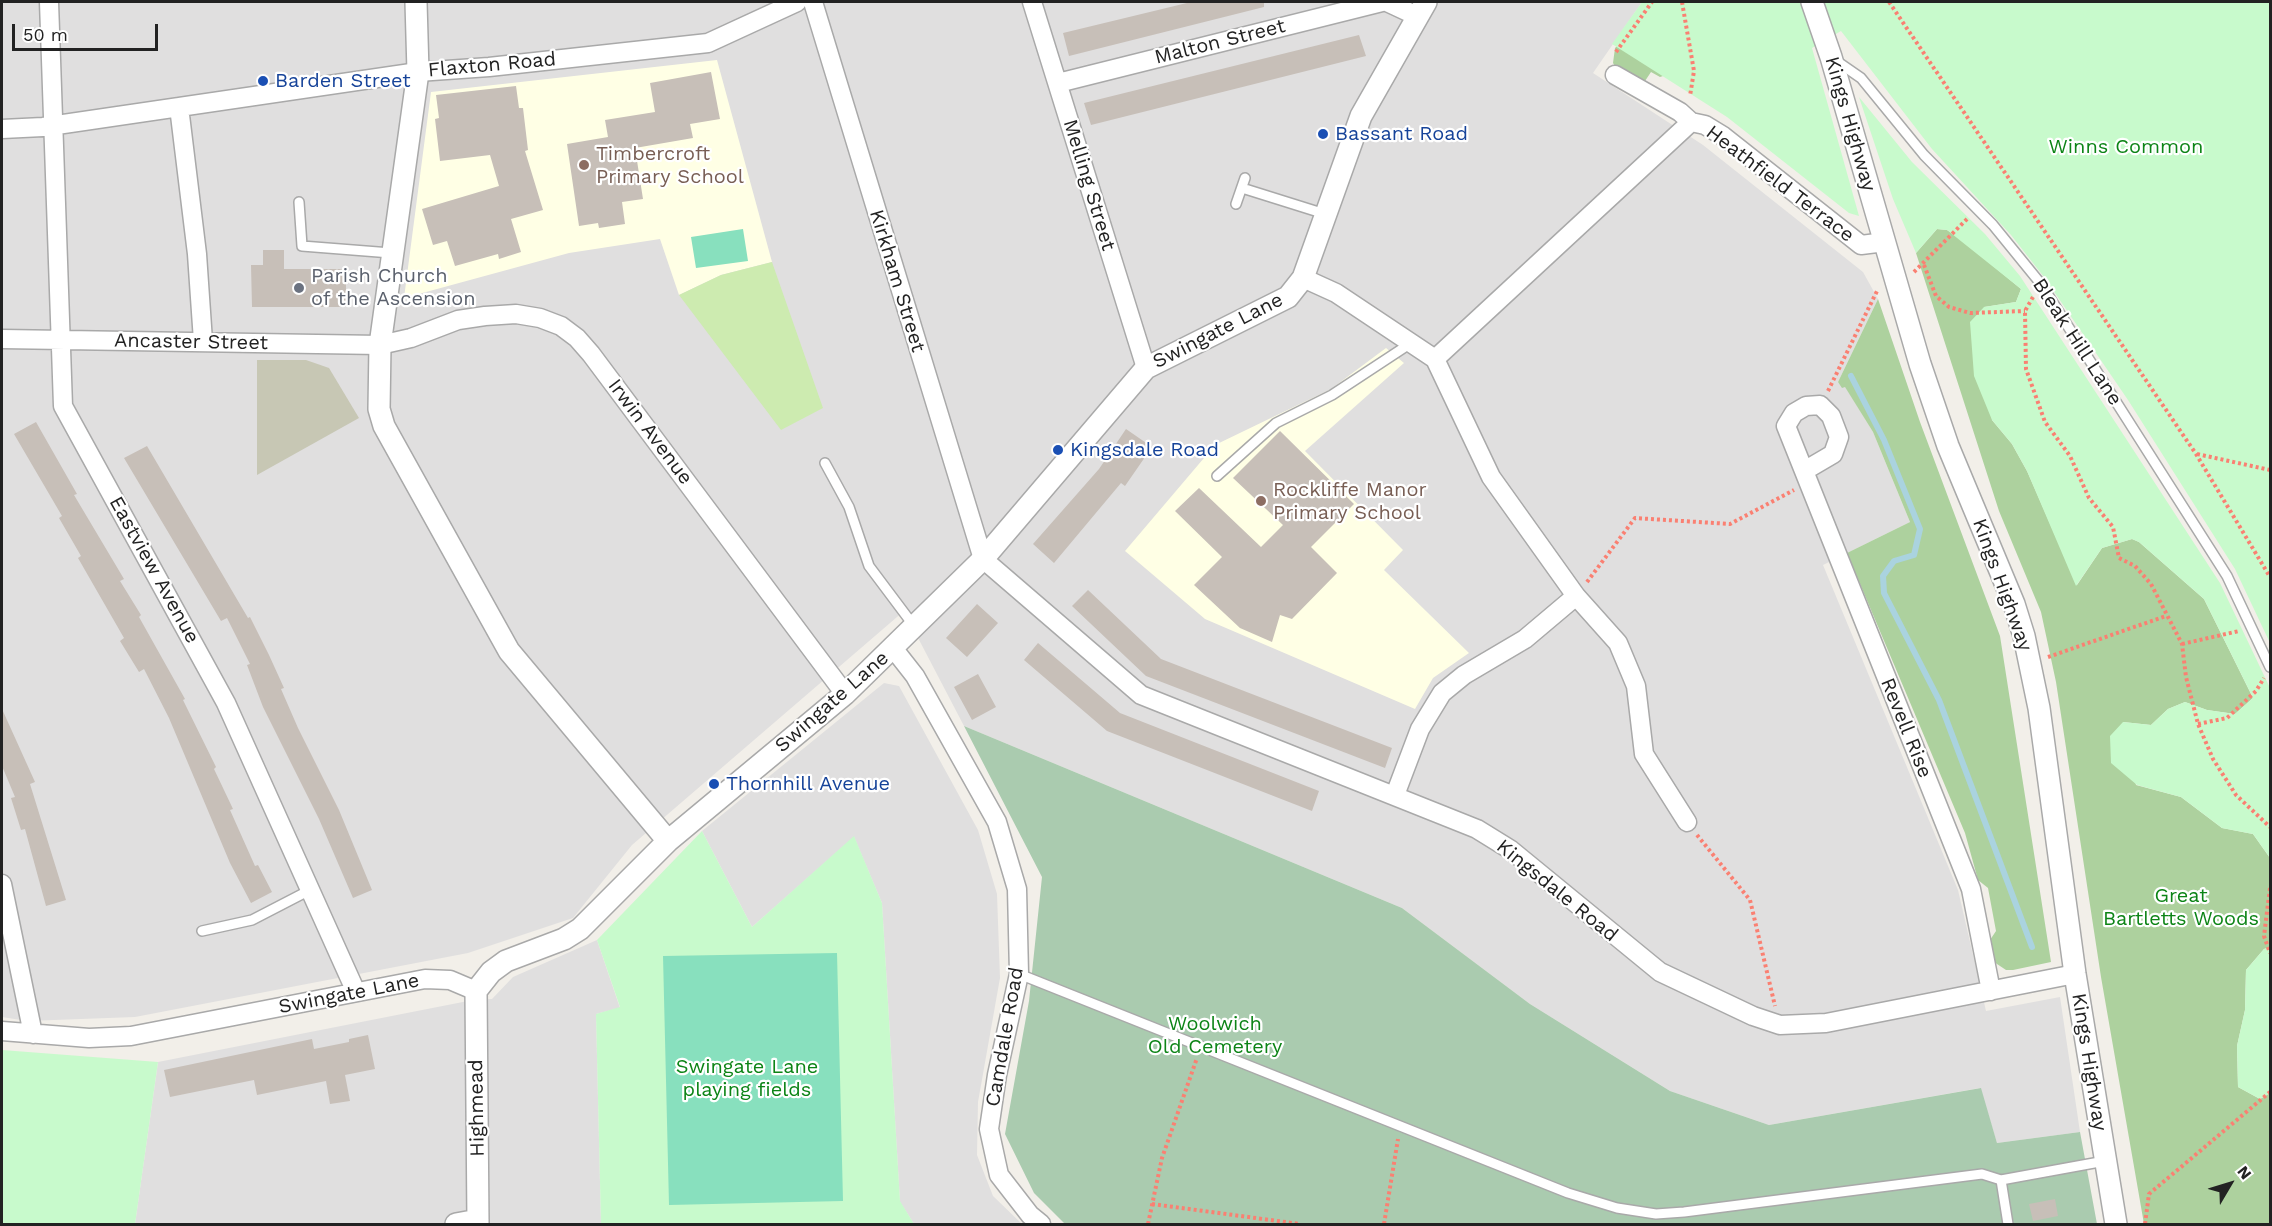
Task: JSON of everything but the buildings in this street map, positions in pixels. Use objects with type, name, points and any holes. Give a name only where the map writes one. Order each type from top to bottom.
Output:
[{"type":"street","name":"Eastview Avenue","points":[[49,2],[63,406],[169,595],[226,703],[356,992]]},
{"type":"street","points":[[416,2],[418,72],[380,345],[377,395],[384,426],[509,651],[668,841]]},
{"type":"street","name":"Flaxton Road","points":[[2,129],[53,125],[418,72],[489,67],[708,43],[797,2]]},
{"type":"street","name":"Kirkham Street","points":[[813,2],[984,559]]},
{"type":"street","name":"Melling Street","points":[[1032,2],[1146,368]]},
{"type":"street","name":"Malton Street","points":[[1058,83],[1382,2]]},
{"type":"street","points":[[1387,2],[1422,9]]},
{"type":"street","name":"Kings Highway","points":[[1812,2],[1831,57],[1885,242],[1888,284],[1920,364],[1948,446],[2014,604],[2030,661],[2039,708],[2075,974],[2116,1224]]},
{"type":"street","name":"Swingate Lane","points":[[2,1031],[89,1038],[131,1036],[425,979],[450,980],[476,991],[491,972],[506,961],[564,939],[580,928],[668,841],[845,694],[916,627],[984,559],[1146,368],[1288,297],[1303,278],[1361,116],[1422,9]]},
{"type":"street","name":"Heathfield Terrace","points":[[1615,75],[1680,112],[1690,122],[1705,124],[1723,136],[1861,245],[1885,242]]},
{"type":"street","points":[[178,107],[197,254],[203,341]]},
{"type":"street","points":[[1435,360],[1690,122]]},
{"type":"street","points":[[1303,278],[1336,293],[1435,360],[1491,477],[1576,596],[1618,643],[1636,686],[1644,754],[1687,822]]},
{"type":"street","name":"Irwin Avenue","points":[[380,345],[411,338],[458,320],[516,314],[540,318],[561,326],[577,338],[845,694]]},
{"type":"street","name":"Ancaster Street","points":[[2,339],[380,345]]},
{"type":"street","points":[[1806,476],[1833,454],[1839,437],[1832,416],[1820,405]]},
{"type":"street","name":"Revell Rise","points":[[1820,405],[1806,406],[1794,413],[1786,426],[1971,889],[1991,992]]},
{"type":"street","name":"Kingsdale Road","points":[[984,559],[1141,695],[1477,829],[1511,850],[1660,972],[1753,1016],[1780,1025],[1826,1023],[2075,974]]},
{"type":"street","points":[[1395,795],[1420,729],[1442,693],[1464,675],[1525,639],[1576,596]]},
{"type":"street","name":"Camdale Road","points":[[893,648],[915,676],[997,822],[1017,889],[1019,974],[997,1075],[989,1129],[999,1175],[1030,1215],[1041,1224]]},
{"type":"street","points":[[2,884],[33,1034]]},
{"type":"street","name":"Highmead","points":[[476,991],[478,1222]]},
{"type":"street","points":[[456,1224],[478,1222]]},
{"type":"lane","name":"Bleak Hill Lane","points":[[1831,57],[1862,78],[1924,155],[1977,208],[2040,284],[2227,576],[2252,628],[2268,671]]},
{"type":"lane","points":[[1236,204],[1243,183],[1325,214]]},
{"type":"lane","points":[[299,202],[302,246],[391,254]]},
{"type":"lane","points":[[1217,476],[1276,423],[1332,395],[1411,343]]},
{"type":"lane","points":[[825,463],[849,507],[869,566],[916,627]]},
{"type":"lane","points":[[201,931],[252,920],[310,890]]},
{"type":"lane","points":[[1019,974],[1568,1193],[1617,1208],[1656,1214],[1982,1174],[2001,1180],[2105,1161]]},
{"type":"lane","points":[[2001,1180],[2008,1224]]},
{"type":"path","points":[[1616,52],[1652,2]]},
{"type":"path","points":[[1682,2],[1694,70],[1690,97]]},
{"type":"path","points":[[1889,2],[2196,454],[2271,577]]},
{"type":"path","points":[[1820,405],[1877,295],[1888,284],[1924,265],[1977,208]]},
{"type":"path","points":[[1924,265],[1936,296],[1949,307],[1970,313],[2025,311]]},
{"type":"path","points":[[2040,284],[2025,311],[2026,369],[2045,422],[2070,456],[2089,498],[2113,528],[2119,558],[2135,566],[2151,584],[2182,644],[2186,677],[2198,724],[2213,759],[2236,795],[2271,828]]},
{"type":"path","points":[[2196,454],[2271,470]]},
{"type":"path","points":[[1576,596],[1635,518],[1730,524],[1806,476]]},
{"type":"path","points":[[2030,661],[2079,648],[2166,616]]},
{"type":"path","points":[[2182,644],[2252,628]]},
{"type":"path","points":[[2198,724],[2227,718],[2256,692],[2268,671]]},
{"type":"path","points":[[1687,822],[1750,900],[1769,979]]},
{"type":"path","points":[[2271,888],[2264,936],[2271,953]]},
{"type":"path","points":[[1148,1224],[1179,1103],[1201,1046]]},
{"type":"path","points":[[2145,1224],[2149,1194],[2271,1092]]},
{"type":"path","points":[[1384,1224],[1400,1126]]},
{"type":"path","points":[[1152,1204],[1300,1224]]},
{"type":"shaded area","points":[[2,2],[1642,2],[1593,73],[1703,145],[1863,272],[1878,299],[1838,382],[1845,386],[1873,432],[1910,522],[1823,565],[1958,890],[1986,1011],[2060,997],[2080,1132],[1997,1143],[1980,1088],[1769,1125],[1670,1091],[1530,1004],[1402,908],[964,726],[904,611],[632,845],[573,918],[468,953],[135,1017],[27,1021],[2,1017]]},
{"type":"shaded area","name":"Timbercroft Primary School","points":[[717,60],[772,262],[721,275],[679,295],[660,239],[569,253],[404,298],[431,92]]},
{"type":"shaded area","name":"Rockliffe Manor Primary School","points":[[1386,348],[1404,363],[1305,451],[1403,550],[1384,570],[1469,653],[1433,678],[1415,709],[1205,619],[1125,551],[1215,445],[1331,389]]},
{"type":"shaded area","points":[[257,360],[306,360],[329,368],[359,418],[257,475]]},
{"type":"shaded area","points":[[884,683],[899,686],[978,830],[997,894],[1000,978],[978,1102],[977,1155],[993,1196],[1022,1224],[914,1224],[900,1202],[882,903],[854,837],[752,927],[702,831]]},
{"type":"shaded area","points":[[597,940],[620,1008],[596,1014],[601,1224],[135,1224],[158,1062],[473,1000],[492,999],[513,977]]},
{"type":"green space","name":"Winns Common","points":[[1642,2],[2270,2],[2270,643],[2235,569],[2128,400],[2044,277],[2011,235],[1932,149],[1841,31],[1812,48],[1859,216],[1849,213],[1727,117],[1612,44]]},
{"type":"green space","points":[[1621,42],[1666,75],[1660,77],[1651,72],[1645,81],[1639,83],[1620,74],[1613,63],[1615,48]]},
{"type":"green space","points":[[1859,97],[1912,162],[1985,234],[2020,276],[2220,583],[2270,688],[2270,858],[2253,834],[2222,828],[2181,797],[2137,785],[2111,763],[2110,736],[2123,722],[2151,725],[2168,709],[2185,702],[2207,710],[2235,714],[2253,698],[2204,599],[2139,542],[2132,539],[2102,548],[2076,586],[2027,471],[2012,444],[1992,420],[1974,376],[1970,322],[1984,307],[2016,302],[2021,289],[1947,230],[1937,229],[1916,253],[1893,199]]},
{"type":"green space","points":[[743,229],[748,261],[696,268],[691,237]]},
{"type":"green space","name":"Great Bartletts Woods","points":[[1937,229],[1947,230],[1957,236],[2021,289],[2016,302],[1984,307],[1992,420],[2012,444],[2027,471],[2077,585],[2102,548],[2132,539],[2139,542],[2204,599],[2253,698],[2235,714],[2207,710],[2185,702],[2168,709],[2151,725],[2123,722],[2136,785],[2181,797],[2222,828],[2253,834],[2270,858],[2270,947],[2264,949],[2246,970],[2245,1010],[2237,1046],[2238,1087],[2260,1099],[2270,1093],[2270,1224],[2144,1224],[2101,977],[2056,682],[2041,612],[1999,511],[1916,253]]},
{"type":"green space","points":[[772,262],[823,408],[781,430],[679,295],[721,275]]},
{"type":"green space","points":[[1878,299],[1920,422],[2000,636],[2051,962],[2006,970],[1994,962],[1990,940],[1996,931],[1988,888],[1978,880],[1965,833],[1847,553],[1910,522],[1873,432],[1845,387],[1842,388],[1838,382]]},
{"type":"green space","name":"Woolwich Old Cemetery","points":[[964,726],[1402,908],[1530,1004],[1670,1091],[1769,1125],[1981,1088],[1997,1143],[2080,1132],[2097,1224],[1065,1224],[1034,1193],[1005,1134],[1029,1001],[1042,877]]},
{"type":"green space","name":"Swingate Lane playing fields","points":[[702,831],[752,927],[854,836],[882,903],[900,1201],[914,1224],[601,1224],[596,1014],[620,1007],[597,940]]},
{"type":"green space","points":[[2270,947],[2270,1093],[2260,1099],[2238,1087],[2237,1046],[2245,1010],[2246,970],[2264,949]]},
{"type":"green space","points":[[837,953],[843,1201],[669,1205],[663,956]]},
{"type":"green space","points":[[2,1050],[158,1062],[135,1224],[2,1224]]},
{"type":"waterway","points":[[1851,376],[1884,440],[1920,529],[1914,555],[1894,561],[1883,576],[1884,593],[1939,700],[2032,947]]},
{"type":"place","name":"Barden Street","points":[[263,81]]},
{"type":"place","name":"Bassant Road","points":[[1323,134]]},
{"type":"place","name":"Timbercroft Primary School","points":[[584,165]]},
{"type":"place","name":"Parish Church of the Ascension","points":[[299,288]]},
{"type":"place","name":"Kingsdale Road","points":[[1058,450]]},
{"type":"place","name":"Rockliffe Manor Primary School","points":[[1261,501]]},
{"type":"place","name":"Thornhill Avenue","points":[[714,784]]}]
